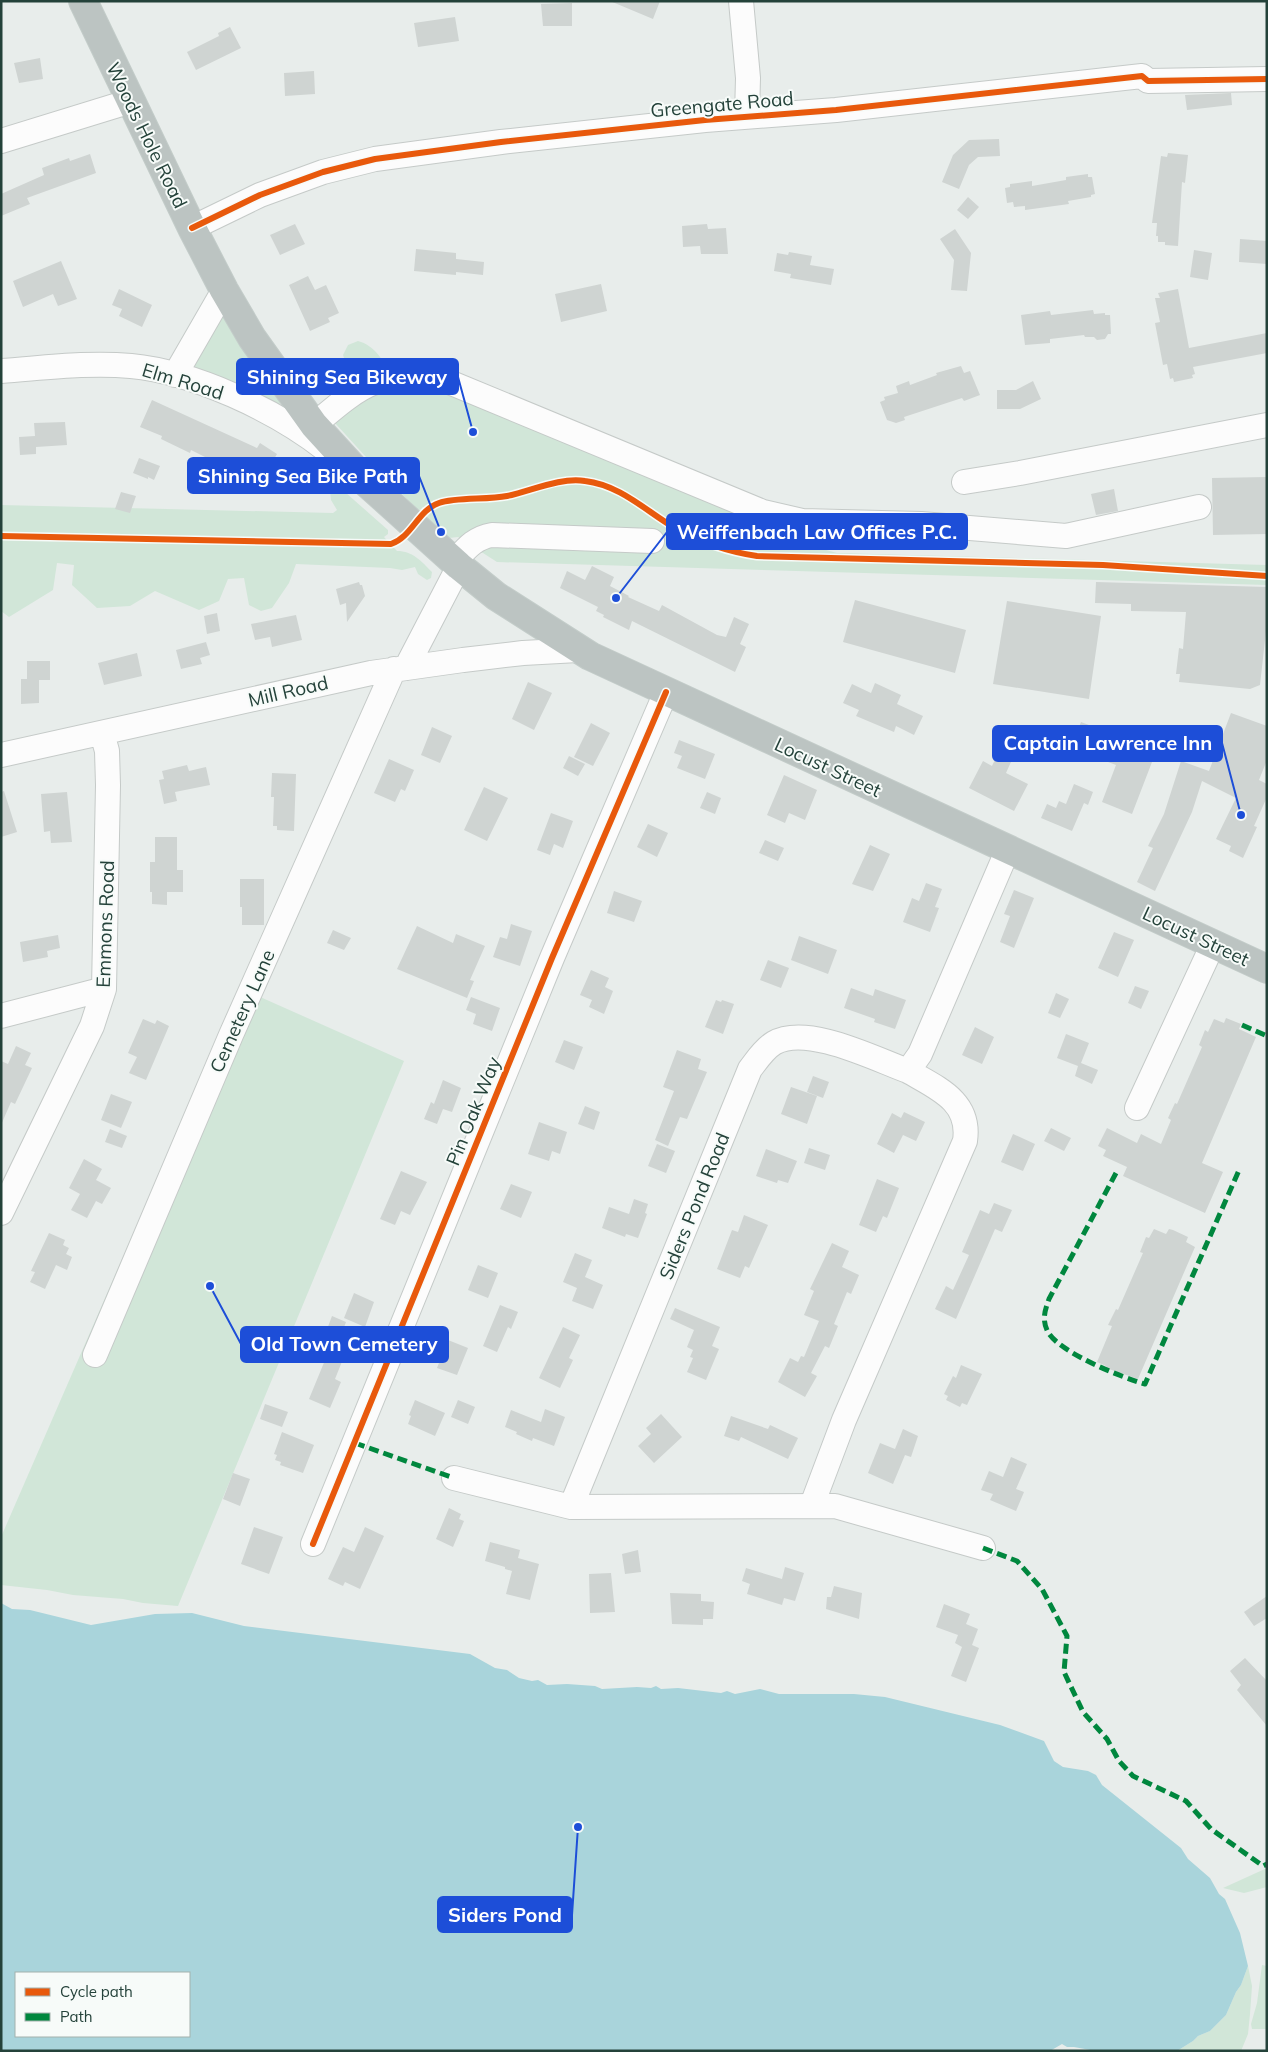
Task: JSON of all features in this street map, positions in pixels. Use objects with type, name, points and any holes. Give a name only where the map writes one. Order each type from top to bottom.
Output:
[{"type":"highway","name":"Woods Hole Road","points":[[84,1],[192,228],[224,290],[252,338],[314,425],[368,484],[413,526]]},
{"type":"highway","name":"Locust Street","points":[[413,526],[496,596],[578,650],[1267,968]]},
{"type":"street","points":[[741,1],[748,78],[747,115]]},
{"type":"street","name":"Greengate Road","points":[[192,228],[260,196],[324,172],[374,159],[501,142],[747,115],[836,110],[1142,76],[1148,81],[1267,80]]},
{"type":"street","points":[[1,141],[131,101]]},
{"type":"street","points":[[175,375],[224,290]]},
{"type":"street","name":"Elm Road","points":[[1,372],[60,366],[116,365],[146,368],[175,375],[207,386],[268,413],[314,441],[368,484]]},
{"type":"street","points":[[314,425],[344,400],[366,386],[396,376],[423,376],[449,382],[763,512],[802,521],[921,524],[1066,536],[1199,507]]},
{"type":"street","points":[[964,482],[1020,474],[1267,425]]},
{"type":"street","name":"Cemetery Lane","points":[[95,1355],[231,1035],[400,668],[456,564],[471,543],[477,539],[492,535],[652,541]]},
{"type":"street","name":"Mill Road","points":[[1,755],[289,690],[400,668],[523,653],[578,650]]},
{"type":"street","name":"Pin Oak Way","points":[[313,1544],[552,958],[666,692]]},
{"type":"street","name":"Emmons Road","points":[[1,1213],[92,1026],[104,989],[108,785],[106,751],[102,732]]},
{"type":"street","points":[[908,1072],[920,1054],[1008,849]]},
{"type":"street","points":[[1137,1108],[1213,944]]},
{"type":"street","points":[[1,1016],[104,989]]},
{"type":"street","name":"Siders Pond Road","points":[[571,1507],[750,1069],[774,1043],[799,1037],[821,1038],[908,1072],[954,1100],[964,1120],[966,1132],[964,1141],[844,1420],[812,1505]]},
{"type":"street","points":[[454,1478],[571,1507],[835,1506],[983,1548]]},
{"type":"green space","points":[[223,315],[281,402],[277,407],[192,369]]},
{"type":"green space","points":[[358,341],[375,351],[382,360],[385,369],[354,380],[350,375],[343,355],[348,345]]},
{"type":"green space","points":[[426,382],[776,523],[772,534],[779,537],[837,553],[1267,565],[1267,585],[497,562],[458,537],[449,538],[426,518],[430,513],[423,507],[420,510],[417,509],[335,423],[334,419],[368,394]]},
{"type":"green space","points":[[337,485],[388,530],[388,534],[384,537],[397,551],[408,553],[424,564],[432,572],[431,578],[427,580],[418,574],[415,567],[402,570],[296,564],[289,583],[272,608],[261,611],[249,605],[244,578],[228,579],[219,601],[199,610],[155,591],[130,606],[97,608],[72,585],[74,565],[57,563],[53,590],[9,617],[1,611],[1,505],[333,513],[337,510],[331,500],[330,491]]},
{"type":"green space","points":[[240,988],[404,1061],[178,1606],[1,1585],[1,1537]]},
{"type":"green space","points":[[1267,1868],[1267,1887],[1244,1893],[1223,1888]]},
{"type":"green space","points":[[1262,1965],[1267,1966],[1267,2029],[1252,2029],[1251,2024],[1257,2003]]},
{"type":"green space","points":[[1248,1966],[1252,1986],[1250,2014],[1248,2034],[1241,2051],[1177,2051],[1198,2036],[1210,2031],[1226,2015]]},
{"type":"water","points":[[1,1603],[12,1609],[30,1610],[91,1625],[155,1614],[192,1613],[244,1626],[470,1654],[495,1668],[507,1670],[519,1678],[532,1681],[538,1680],[547,1685],[595,1686],[602,1689],[651,1688],[656,1686],[661,1689],[678,1688],[721,1693],[727,1691],[735,1694],[760,1689],[779,1694],[854,1694],[885,1697],[1000,1725],[1044,1741],[1054,1761],[1063,1767],[1088,1771],[1096,1775],[1102,1785],[1181,1848],[1188,1859],[1210,1878],[1219,1894],[1225,1899],[1240,1933],[1248,1966],[1226,2015],[1210,2031],[1198,2036],[1177,2051],[1096,2051],[1067,2047],[1062,2044],[1050,2051],[1,2051]]},
{"type":"building","points":[[610,1],[660,1],[653,19]]},
{"type":"building","points":[[572,3],[572,26],[543,26],[541,4]]},
{"type":"building","points":[[455,17],[459,41],[418,47],[414,23]]},
{"type":"building","points":[[230,27],[241,48],[196,70],[187,52],[219,36],[218,33]]},
{"type":"building","points":[[40,58],[43,79],[19,83],[14,63]]},
{"type":"building","points":[[314,71],[315,94],[285,96],[284,73]]},
{"type":"building","points":[[1231,93],[1232,105],[1187,110],[1185,95]]},
{"type":"building","points":[[999,139],[1000,156],[978,157],[969,165],[959,189],[942,182],[953,155],[969,140]]},
{"type":"building","points":[[1168,153],[1188,155],[1185,183],[1182,182],[1178,246],[1165,245],[1165,242],[1158,242],[1158,236],[1156,236],[1157,223],[1152,223],[1161,156],[1167,157]]},
{"type":"building","points":[[90,154],[96,173],[27,198],[30,204],[1,216],[1,194],[44,175],[42,168],[69,158],[70,161]]},
{"type":"building","points":[[1088,174],[1088,177],[1092,177],[1095,194],[1091,195],[1091,197],[1068,201],[1069,204],[1025,210],[1025,206],[1014,207],[1013,202],[1007,203],[1005,188],[1010,187],[1010,184],[1032,181],[1032,186],[1066,180],[1066,177]]},
{"type":"building","points":[[968,197],[979,207],[968,219],[957,210]]},
{"type":"building","points":[[295,224],[305,244],[280,255],[270,235]]},
{"type":"building","points":[[707,224],[708,229],[726,228],[728,254],[701,254],[700,246],[683,247],[682,226]]},
{"type":"building","points":[[955,229],[971,253],[967,291],[951,290],[954,260],[940,239]]},
{"type":"building","points":[[1240,239],[1267,241],[1267,264],[1239,262]]},
{"type":"building","points":[[416,249],[456,253],[456,259],[484,262],[483,275],[456,272],[456,275],[414,271]]},
{"type":"building","points":[[1194,250],[1212,253],[1208,280],[1190,277]]},
{"type":"building","points":[[789,252],[812,256],[810,265],[834,269],[831,285],[790,278],[791,274],[774,271],[777,253],[788,255]]},
{"type":"building","points":[[61,261],[77,299],[58,306],[53,294],[23,307],[13,281]]},
{"type":"building","points":[[308,276],[315,290],[326,285],[339,313],[328,318],[330,322],[310,331],[289,285]]},
{"type":"building","points":[[601,284],[607,311],[561,322],[555,294]]},
{"type":"building","points":[[119,289],[152,305],[142,327],[119,316],[122,309],[112,305]]},
{"type":"building","points":[[1178,289],[1189,348],[1267,333],[1267,353],[1193,367],[1195,374],[1192,375],[1193,378],[1174,382],[1173,378],[1170,379],[1167,364],[1163,365],[1155,323],[1160,322],[1155,298],[1160,298],[1158,293]]},
{"type":"building","points":[[1093,310],[1094,314],[1105,313],[1105,315],[1110,315],[1111,334],[1108,334],[1105,339],[1097,340],[1094,337],[1085,337],[1084,335],[1050,339],[1050,343],[1025,345],[1021,315],[1050,311],[1051,315]]},
{"type":"building","points":[[961,366],[964,373],[970,371],[980,395],[964,401],[962,398],[904,417],[905,420],[896,423],[887,420],[880,402],[885,400],[884,397],[898,393],[896,386],[909,381],[910,385],[937,375],[936,373]]},
{"type":"building","points":[[1033,381],[1041,399],[1020,409],[997,409],[997,390],[1016,390]]},
{"type":"building","points":[[152,400],[257,448],[260,443],[277,454],[261,481],[232,463],[229,469],[191,450],[190,453],[161,439],[162,436],[140,427]]},
{"type":"building","points":[[65,422],[67,445],[36,447],[36,454],[20,455],[19,437],[35,436],[34,423]]},
{"type":"building","points":[[139,458],[160,466],[154,480],[133,473]]},
{"type":"building","points":[[1267,477],[1267,534],[1213,535],[1212,478]]},
{"type":"building","points":[[1114,489],[1118,511],[1096,515],[1091,494]]},
{"type":"building","points":[[121,492],[136,496],[130,513],[115,509]]},
{"type":"building","points":[[592,566],[614,577],[610,586],[628,597],[659,611],[662,605],[717,635],[726,637],[734,617],[749,624],[740,644],[746,647],[735,672],[632,621],[629,630],[603,617],[604,615],[596,611],[598,607],[560,588],[567,571],[585,580]]},
{"type":"building","points":[[359,582],[362,585],[365,596],[347,622],[346,603],[340,605],[336,589]]},
{"type":"building","points":[[1096,582],[1267,587],[1267,622],[1260,685],[1250,689],[1179,682],[1180,674],[1176,674],[1179,648],[1183,649],[1186,612],[1131,611],[1131,604],[1095,603]]},
{"type":"building","points":[[855,600],[966,630],[955,673],[843,642]]},
{"type":"building","points":[[1007,601],[1101,616],[1089,699],[993,684]]},
{"type":"building","points":[[217,613],[220,631],[207,634],[204,616]]},
{"type":"building","points":[[296,615],[302,640],[272,647],[270,637],[255,640],[251,624]]},
{"type":"building","points":[[206,642],[210,655],[200,658],[202,664],[181,669],[176,650]]},
{"type":"building","points":[[137,653],[142,676],[104,685],[98,663]]},
{"type":"building","points":[[27,661],[50,661],[50,680],[39,680],[39,703],[21,704],[21,679],[27,679]]},
{"type":"building","points":[[528,682],[552,693],[534,730],[512,719]]},
{"type":"building","points":[[875,683],[901,695],[897,704],[923,716],[914,735],[896,726],[894,732],[856,716],[859,710],[843,703],[852,684],[871,693]]},
{"type":"building","points":[[1231,713],[1267,726],[1267,760],[1259,780],[1267,784],[1267,797],[1254,826],[1257,827],[1243,858],[1229,851],[1231,846],[1216,839],[1236,798],[1202,781],[1192,812],[1155,891],[1137,882],[1153,848],[1148,846],[1164,814],[1181,761],[1209,771]]},
{"type":"building","points":[[1081,722],[1123,738],[1125,733],[1147,741],[1156,760],[1152,762],[1132,814],[1102,802],[1116,765],[1071,748]]},
{"type":"building","points":[[591,723],[610,733],[593,766],[574,757]]},
{"type":"building","points":[[432,727],[452,736],[440,763],[421,755]]},
{"type":"building","points":[[1005,738],[1019,744],[1006,773],[1028,784],[1014,811],[969,788],[983,761],[992,766]]},
{"type":"building","points":[[679,740],[715,754],[705,779],[677,768],[682,756],[674,753]]},
{"type":"building","points":[[569,756],[585,764],[578,776],[563,768]]},
{"type":"building","points":[[389,759],[414,770],[405,791],[401,789],[395,802],[374,793]]},
{"type":"building","points":[[187,765],[189,771],[206,767],[210,785],[175,792],[177,801],[164,804],[159,780],[164,779],[162,771]]},
{"type":"building","points":[[272,773],[296,774],[294,831],[277,830],[277,826],[273,826],[274,797],[271,797]]},
{"type":"building","points":[[784,775],[817,790],[805,820],[789,813],[785,823],[767,815]]},
{"type":"building","points":[[1074,784],[1093,792],[1088,805],[1084,803],[1072,831],[1041,818],[1047,804],[1056,808],[1059,801],[1066,804]]},
{"type":"building","points":[[484,787],[508,798],[487,841],[464,830]]},
{"type":"building","points":[[4,791],[17,832],[1,837],[1,792]]},
{"type":"building","points":[[67,792],[72,842],[51,843],[50,831],[44,832],[41,794]]},
{"type":"building","points":[[707,792],[721,798],[715,814],[700,808]]},
{"type":"building","points":[[551,813],[573,821],[563,848],[554,844],[550,855],[537,850]]},
{"type":"building","points":[[648,824],[668,833],[657,857],[637,847]]},
{"type":"building","points":[[155,837],[177,837],[177,870],[183,870],[183,892],[167,892],[167,905],[152,904],[150,862],[155,862]]},
{"type":"building","points":[[765,840],[784,848],[778,861],[759,853]]},
{"type":"building","points":[[870,845],[890,854],[873,891],[852,884]]},
{"type":"building","points":[[240,879],[264,879],[264,925],[242,925]]},
{"type":"building","points":[[926,883],[942,889],[935,907],[939,908],[930,932],[903,922],[912,898],[919,901]]},
{"type":"building","points":[[1014,890],[1034,898],[1014,948],[1000,942],[1010,916],[1004,914]]},
{"type":"building","points":[[614,891],[642,901],[634,922],[607,913]]},
{"type":"building","points":[[511,924],[532,931],[520,966],[493,957],[500,937],[507,939]]},
{"type":"building","points":[[417,926],[453,943],[456,934],[485,946],[470,980],[474,981],[467,998],[397,969]]},
{"type":"building","points":[[333,930],[351,938],[344,950],[327,943]]},
{"type":"building","points":[[1114,932],[1134,940],[1118,977],[1098,968]]},
{"type":"building","points":[[58,935],[60,948],[47,951],[48,957],[23,962],[20,942]]},
{"type":"building","points":[[799,936],[837,950],[828,974],[791,960]]},
{"type":"building","points":[[768,960],[789,968],[781,988],[760,980]]},
{"type":"building","points":[[591,970],[609,978],[605,987],[613,991],[604,1014],[589,1007],[592,1000],[580,995]]},
{"type":"building","points":[[1135,986],[1149,991],[1141,1009],[1128,1003]]},
{"type":"building","points":[[851,988],[873,996],[875,989],[906,1000],[895,1029],[874,1022],[875,1019],[844,1008]]},
{"type":"building","points":[[1056,993],[1069,999],[1060,1018],[1048,1013]]},
{"type":"building","points":[[471,997],[500,1008],[492,1031],[473,1024],[476,1014],[466,1010]]},
{"type":"building","points":[[716,1000],[734,1004],[723,1034],[705,1027]]},
{"type":"building","points":[[1226,1018],[1241,1024],[1239,1029],[1256,1037],[1202,1163],[1223,1172],[1205,1213],[1123,1176],[1127,1167],[1103,1156],[1106,1150],[1098,1146],[1107,1128],[1137,1143],[1141,1134],[1161,1144],[1171,1120],[1168,1118],[1175,1103],[1177,1104],[1202,1047],[1199,1045],[1205,1030],[1208,1032],[1214,1019],[1224,1023]]},
{"type":"building","points":[[143,1019],[155,1024],[157,1020],[169,1026],[146,1080],[129,1073],[137,1057],[128,1053]]},
{"type":"building","points":[[975,1027],[994,1037],[982,1064],[962,1055]]},
{"type":"building","points":[[1066,1034],[1089,1043],[1081,1063],[1098,1070],[1092,1084],[1075,1076],[1078,1066],[1057,1058]]},
{"type":"building","points":[[564,1040],[583,1047],[574,1070],[555,1062]]},
{"type":"building","points":[[16,1046],[31,1053],[25,1065],[32,1068],[15,1104],[11,1102],[1,1125],[1,1061],[8,1064]]},
{"type":"building","points":[[677,1050],[701,1059],[698,1069],[707,1072],[687,1119],[680,1117],[668,1146],[655,1140],[674,1091],[663,1087]]},
{"type":"building","points":[[813,1076],[829,1082],[823,1098],[807,1092]]},
{"type":"building","points":[[443,1080],[461,1088],[452,1112],[443,1109],[437,1124],[424,1119],[431,1102],[434,1104]]},
{"type":"building","points":[[791,1087],[817,1096],[807,1124],[781,1114]]},
{"type":"building","points":[[111,1094],[132,1102],[121,1128],[101,1120]]},
{"type":"building","points":[[585,1106],[600,1112],[594,1130],[578,1124]]},
{"type":"building","points":[[904,1112],[925,1122],[916,1141],[903,1135],[894,1153],[877,1144],[892,1113],[901,1118]]},
{"type":"building","points":[[539,1122],[567,1132],[560,1154],[552,1151],[549,1161],[528,1154]]},
{"type":"building","points":[[1051,1128],[1071,1138],[1064,1151],[1044,1141]]},
{"type":"building","points":[[110,1129],[127,1136],[122,1148],[105,1142]]},
{"type":"building","points":[[1013,1134],[1035,1144],[1023,1171],[1001,1162]]},
{"type":"building","points":[[657,1144],[675,1151],[666,1173],[648,1166]]},
{"type":"building","points":[[809,1148],[830,1155],[825,1170],[804,1163]]},
{"type":"building","points":[[766,1149],[797,1161],[788,1183],[778,1180],[777,1183],[756,1176]]},
{"type":"building","points":[[84,1159],[102,1169],[96,1180],[111,1188],[102,1204],[96,1201],[87,1218],[71,1210],[80,1194],[69,1188]]},
{"type":"building","points":[[401,1171],[427,1182],[410,1215],[401,1211],[395,1225],[380,1219]]},
{"type":"building","points":[[877,1179],[899,1188],[887,1218],[883,1216],[876,1232],[859,1225]]},
{"type":"building","points":[[511,1184],[532,1192],[521,1218],[500,1209]]},
{"type":"building","points":[[634,1199],[648,1204],[645,1213],[647,1214],[638,1238],[626,1234],[625,1237],[602,1228],[609,1207],[629,1214]]},
{"type":"building","points":[[994,1203],[1012,1210],[1002,1232],[995,1229],[956,1319],[935,1309],[946,1286],[953,1290],[969,1255],[962,1252],[980,1210],[989,1214]]},
{"type":"building","points":[[744,1215],[768,1225],[749,1268],[745,1266],[740,1278],[717,1269],[732,1230],[738,1232]]},
{"type":"building","points":[[1154,1229],[1166,1234],[1169,1229],[1173,1230],[1188,1237],[1186,1242],[1195,1247],[1138,1379],[1106,1368],[1106,1366],[1097,1362],[1112,1326],[1108,1325],[1116,1309],[1118,1310],[1143,1253],[1140,1252],[1146,1237],[1149,1238]]},
{"type":"building","points":[[49,1233],[65,1240],[63,1245],[69,1248],[66,1254],[72,1257],[67,1270],[56,1265],[45,1289],[30,1282],[35,1272],[31,1271]]},
{"type":"building","points":[[832,1243],[849,1251],[842,1267],[859,1275],[851,1294],[847,1292],[834,1324],[838,1326],[829,1348],[825,1346],[811,1373],[817,1376],[805,1397],[778,1382],[790,1358],[798,1362],[801,1356],[804,1357],[819,1321],[804,1315],[814,1291],[810,1289]]},
{"type":"building","points":[[575,1253],[592,1260],[585,1277],[603,1285],[593,1309],[572,1301],[577,1288],[563,1282]]},
{"type":"building","points":[[478,1265],[498,1273],[488,1298],[468,1290]]},
{"type":"building","points":[[354,1293],[374,1302],[365,1327],[344,1318]]},
{"type":"building","points":[[500,1305],[518,1312],[511,1329],[508,1327],[497,1352],[483,1346]]},
{"type":"building","points":[[675,1308],[720,1327],[712,1346],[719,1349],[706,1380],[687,1372],[693,1358],[690,1357],[693,1350],[687,1347],[694,1330],[670,1319]]},
{"type":"building","points":[[332,1316],[346,1322],[340,1338],[326,1332]]},
{"type":"building","points":[[563,1327],[580,1335],[569,1358],[573,1360],[560,1388],[539,1378]]},
{"type":"building","points":[[448,1340],[468,1348],[457,1375],[437,1368]]},
{"type":"building","points":[[330,1348],[345,1354],[335,1379],[341,1382],[330,1408],[309,1399]]},
{"type":"building","points":[[961,1365],[982,1374],[967,1405],[962,1403],[960,1407],[946,1400],[948,1396],[944,1394],[953,1376],[956,1378]]},
{"type":"building","points":[[415,1400],[445,1413],[435,1436],[408,1424],[411,1416],[409,1415]]},
{"type":"building","points":[[458,1400],[475,1407],[468,1424],[451,1417]]},
{"type":"building","points":[[265,1404],[288,1412],[282,1427],[260,1419]]},
{"type":"building","points":[[545,1409],[565,1417],[554,1446],[533,1438],[532,1441],[505,1427],[511,1410],[541,1422]]},
{"type":"building","points":[[661,1414],[682,1437],[654,1463],[638,1446],[651,1434],[646,1428]]},
{"type":"building","points":[[731,1416],[768,1429],[770,1425],[798,1438],[788,1459],[741,1437],[739,1441],[724,1436]]},
{"type":"building","points":[[903,1429],[918,1436],[911,1457],[905,1455],[893,1484],[868,1473],[880,1443],[895,1449]]},
{"type":"building","points":[[282,1432],[314,1445],[303,1473],[280,1465],[281,1462],[275,1460],[277,1455],[274,1454]]},
{"type":"building","points":[[1011,1457],[1027,1464],[1016,1489],[1024,1492],[1016,1511],[990,1500],[993,1494],[981,1490],[989,1471],[1003,1477]]},
{"type":"building","points":[[233,1473],[250,1479],[240,1506],[223,1499]]},
{"type":"building","points":[[449,1508],[461,1514],[459,1519],[464,1521],[453,1547],[436,1539]]},
{"type":"building","points":[[254,1527],[283,1537],[269,1574],[241,1564]]},
{"type":"building","points":[[365,1527],[384,1536],[360,1589],[345,1582],[343,1586],[328,1579],[343,1547],[354,1552]]},
{"type":"building","points":[[490,1542],[520,1550],[518,1558],[539,1564],[530,1600],[506,1594],[512,1571],[485,1561]]},
{"type":"building","points":[[638,1550],[641,1572],[625,1574],[622,1554]]},
{"type":"building","points":[[785,1567],[804,1573],[795,1601],[784,1598],[782,1605],[747,1594],[750,1584],[742,1581],[746,1568],[782,1579]]},
{"type":"building","points":[[611,1573],[615,1612],[590,1613],[589,1574]]},
{"type":"building","points":[[834,1586],[862,1593],[859,1619],[826,1609],[827,1597],[831,1597]]},
{"type":"building","points":[[670,1593],[701,1594],[701,1601],[714,1602],[713,1619],[703,1619],[703,1625],[672,1624]]},
{"type":"building","points":[[1267,1596],[1267,1618],[1254,1626],[1244,1612]]},
{"type":"building","points":[[944,1604],[970,1614],[966,1624],[978,1629],[972,1645],[979,1648],[966,1682],[951,1676],[962,1647],[955,1643],[958,1635],[936,1627]]},
{"type":"building","points":[[1245,1658],[1267,1681],[1267,1726],[1237,1690],[1241,1685],[1230,1671]]},
{"type":"marked path","points":[[1242,1025],[1267,1036]]},
{"type":"marked path","points":[[1116,1173],[1049,1299],[1044,1318],[1047,1330],[1053,1338],[1076,1355],[1106,1370],[1145,1384],[1240,1168]]},
{"type":"marked path","points":[[355,1443],[454,1478]]},
{"type":"marked path","points":[[983,1548],[1017,1561],[1042,1589],[1067,1636],[1064,1672],[1083,1712],[1107,1739],[1119,1761],[1133,1776],[1186,1801],[1211,1829],[1263,1866],[1267,1864]]},
{"type":"cycle path","points":[[192,228],[260,195],[323,172],[375,159],[501,142],[705,120],[836,110],[1142,76],[1148,81],[1267,79]]},
{"type":"cycle path","points":[[1,536],[391,544],[404,536],[426,511],[439,503],[507,496],[575,480],[598,483],[621,493],[675,528],[705,542],[736,552],[757,556],[1103,565],[1267,576]]},
{"type":"cycle path","points":[[313,1544],[552,958],[666,692]]},
{"type":"place","name":"Shining Sea Bikeway","points":[[473,432]]},
{"type":"place","name":"Shining Sea Bike Path","points":[[441,532]]},
{"type":"place","name":"Weiffenbach Law Offices P.C.","points":[[616,598]]},
{"type":"place","name":"Captain Lawrence Inn","points":[[1241,815]]},
{"type":"place","name":"Old Town Cemetery","points":[[210,1286]]},
{"type":"place","name":"Siders Pond","points":[[578,1827]]}]
